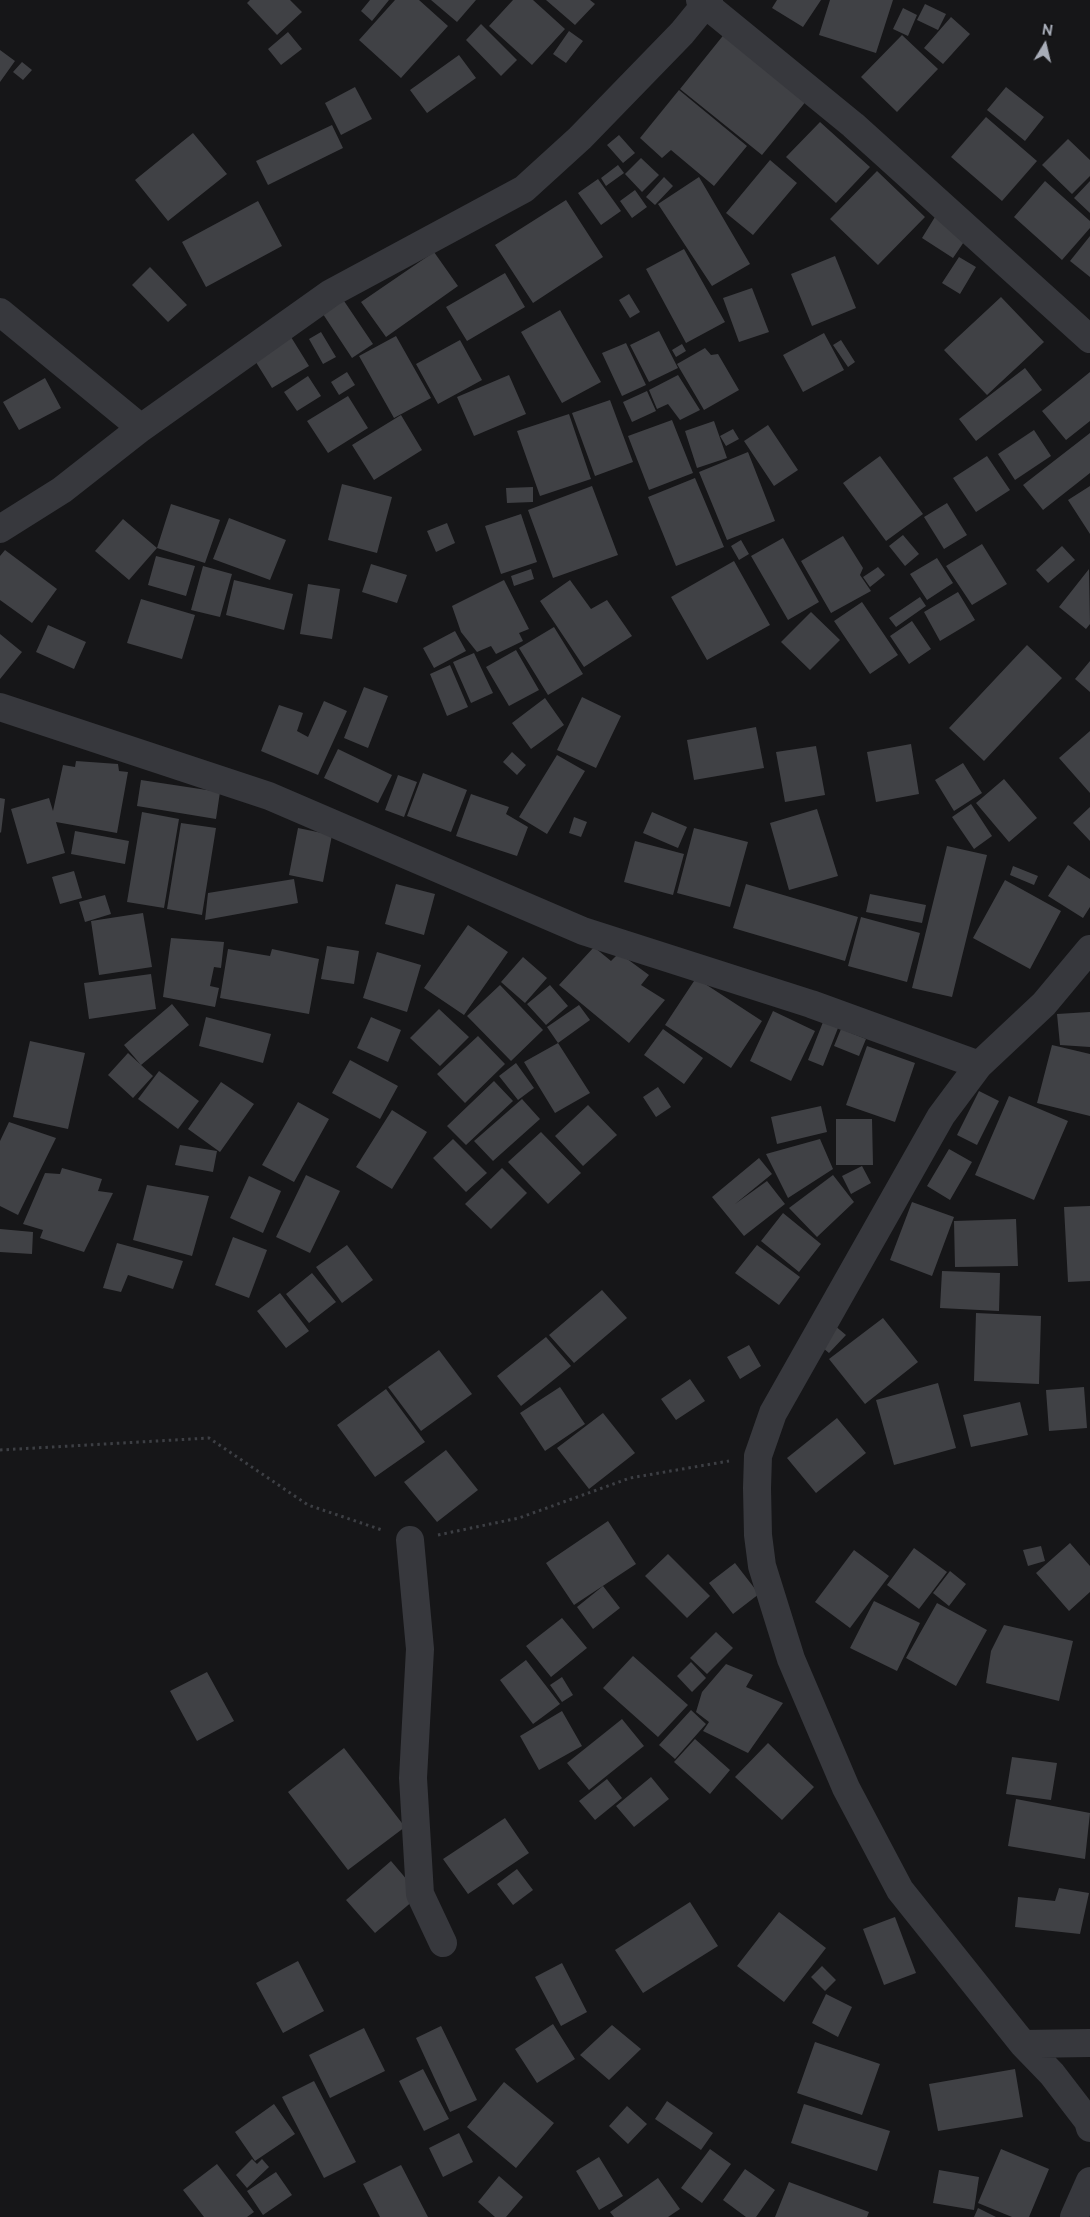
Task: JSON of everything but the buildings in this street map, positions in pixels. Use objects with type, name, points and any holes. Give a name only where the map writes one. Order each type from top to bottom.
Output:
[{"type":"street","points":[[0,529],[62,490],[141,428],[331,293],[524,189],[580,138],[682,33],[705,2],[853,125],[1090,339]]},
{"type":"street","points":[[0,312],[141,428]]},
{"type":"street","points":[[0,707],[269,796],[583,931],[811,1004],[978,1065]]},
{"type":"street","points":[[1090,949],[1081,969],[978,1065],[941,1116],[894,1196],[773,1413],[758,1456],[758,1535],[762,1566],[790,1659],[846,1788],[900,1890],[1023,2044],[1052,2074],[1088,2121],[1090,2128]]},
{"type":"street","points":[[410,1540],[420,1649],[413,1778],[420,1894],[443,1944]]},
{"type":"street","points":[[1023,2044],[1090,2043]]},
{"type":"street","points":[[1074,2217],[1090,2181]]},
{"type":"path","points":[[0,1450],[209,1438],[308,1505],[410,1540],[519,1518],[630,1478],[758,1456]]}]
